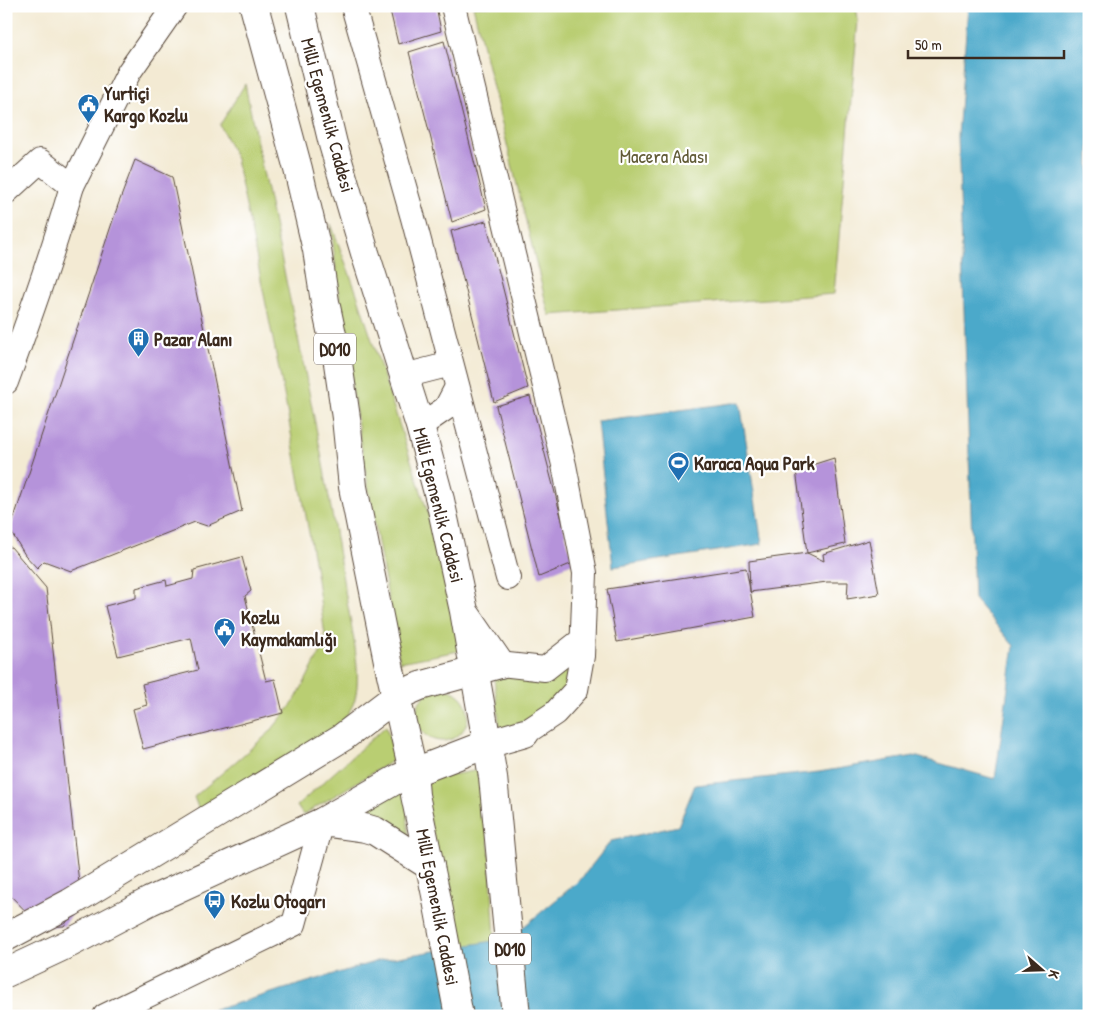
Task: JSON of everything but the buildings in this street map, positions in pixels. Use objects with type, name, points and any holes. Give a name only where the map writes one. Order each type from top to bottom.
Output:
[{"type":"highway","name":"Milli Egemenlik Caddesi","points":[[254,6],[298,169],[317,250],[338,363],[353,486],[388,661],[413,771],[415,795],[459,1016]]},
{"type":"highway","name":"Milli Egemenlik Caddesi","points":[[300,6],[333,144],[365,253],[420,426],[440,500],[464,611],[493,777],[516,1016]]},
{"type":"highway","points":[[8,931],[70,903],[343,737],[397,696],[420,686],[500,664],[464,611]]},
{"type":"highway","points":[[343,737],[370,705],[388,661]]},
{"type":"highway","points":[[6,973],[70,943],[150,901],[322,822],[413,771],[487,744],[525,733]]},
{"type":"highway","points":[[493,777],[525,733]]},
{"type":"highway","points":[[322,822],[365,828],[430,866]]},
{"type":"street","points":[[6,382],[33,308],[72,186],[129,72],[175,6]]},
{"type":"street","points":[[354,6],[508,578]]},
{"type":"street","points":[[453,6],[564,465],[585,573],[582,656],[576,690],[555,713],[525,733]]},
{"type":"street","points":[[6,192],[40,161],[72,186]]},
{"type":"street","points":[[404,376],[451,364]]},
{"type":"street","points":[[420,426],[446,408],[458,387]]},
{"type":"street","points":[[500,664],[544,669],[582,640]]},
{"type":"street","points":[[105,1016],[294,924],[322,822]]},
{"type":"green space","name":"Macera Adası","points":[[473,6],[856,6],[858,20],[834,294],[549,315]]},
{"type":"green space","points":[[245,84],[321,455],[354,640],[357,686],[351,709],[329,736],[199,810],[194,797],[269,733],[294,702],[326,642],[315,566],[284,394],[250,225],[236,159],[220,125]]},
{"type":"green space","points":[[331,224],[356,291],[439,547],[464,650],[400,662],[352,389]]},
{"type":"green space","points":[[576,659],[571,683],[551,705],[527,720],[500,729],[494,678],[524,675]]},
{"type":"green space","points":[[442,689],[456,693],[464,701],[468,715],[464,729],[456,737],[442,741],[428,737],[420,729],[416,715],[420,701],[428,693]]},
{"type":"green space","points":[[386,726],[395,759],[303,815],[297,806]]},
{"type":"green space","points":[[484,769],[500,1016],[478,1016],[420,781]]},
{"type":"green space","points":[[406,789],[409,846],[355,813]]},
{"type":"water","points":[[968,6],[1089,6],[1089,1016],[194,1016],[381,960],[510,938],[580,880],[611,841],[678,826],[695,785],[819,772],[914,756],[995,779],[1014,646],[974,599],[958,136]]},
{"type":"water","name":"Karaca Aqua Park","points":[[740,402],[762,544],[613,567],[597,421]]},
{"type":"place","name":"Yurtiçi Kargo Kozlu","points":[[88,123]]},
{"type":"place","name":"Pazar Alanı","points":[[138,358]]},
{"type":"place","name":"Karaca Aqua Park","points":[[678,482]]},
{"type":"place","name":"Kozlu Kaymakamlığı","points":[[225,647]]},
{"type":"place","name":"Kozlu Otogarı","points":[[215,920]]}]
